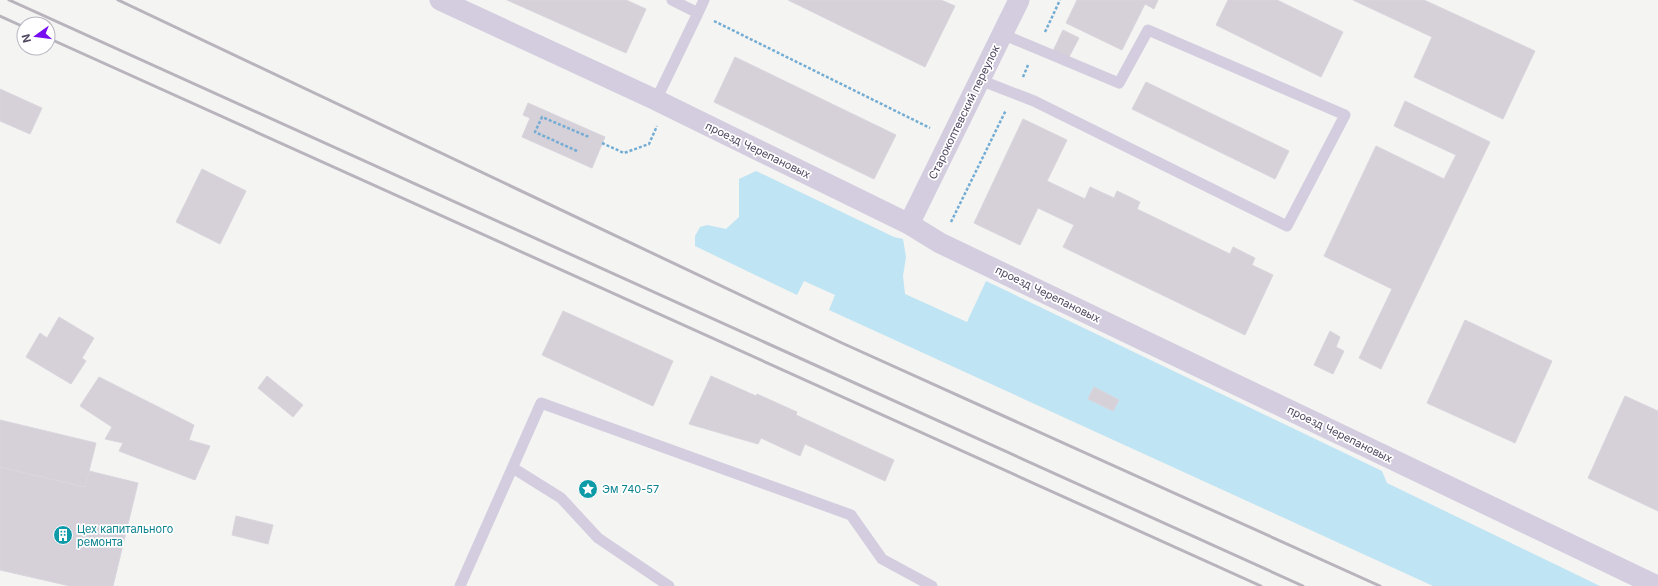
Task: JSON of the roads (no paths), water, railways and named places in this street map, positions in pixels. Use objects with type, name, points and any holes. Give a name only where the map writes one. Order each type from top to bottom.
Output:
[{"type":"street","name":"проезд Черепановых","points":[[440,0],[661,103],[909,224],[940,243],[1657,586]]},
{"type":"street","name":"Старокоптевский переулок","points":[[909,224],[1019,0]]},
{"type":"lane","points":[[672,0],[698,13]]},
{"type":"lane","points":[[661,103],[704,0]]},
{"type":"lane","points":[[980,80],[1034,101],[1287,226],[1345,115],[1148,30],[1119,83],[1002,34]]},
{"type":"lane","points":[[460,586],[541,403],[851,515],[882,559],[932,586]]},
{"type":"lane","points":[[513,468],[561,498],[598,538],[669,586]]},
{"type":"railway","points":[[9,0],[1303,586]]},
{"type":"railway","points":[[118,0],[842,343],[1380,586]]},
{"type":"railway","points":[[0,16],[16,23]]},
{"type":"railway","points":[[56,42],[1261,586]]},
{"type":"place","name":"Эм 740-57","points":[[588,489]]},
{"type":"place","name":"Цех капитального ремонта","points":[[63,535]]}]
